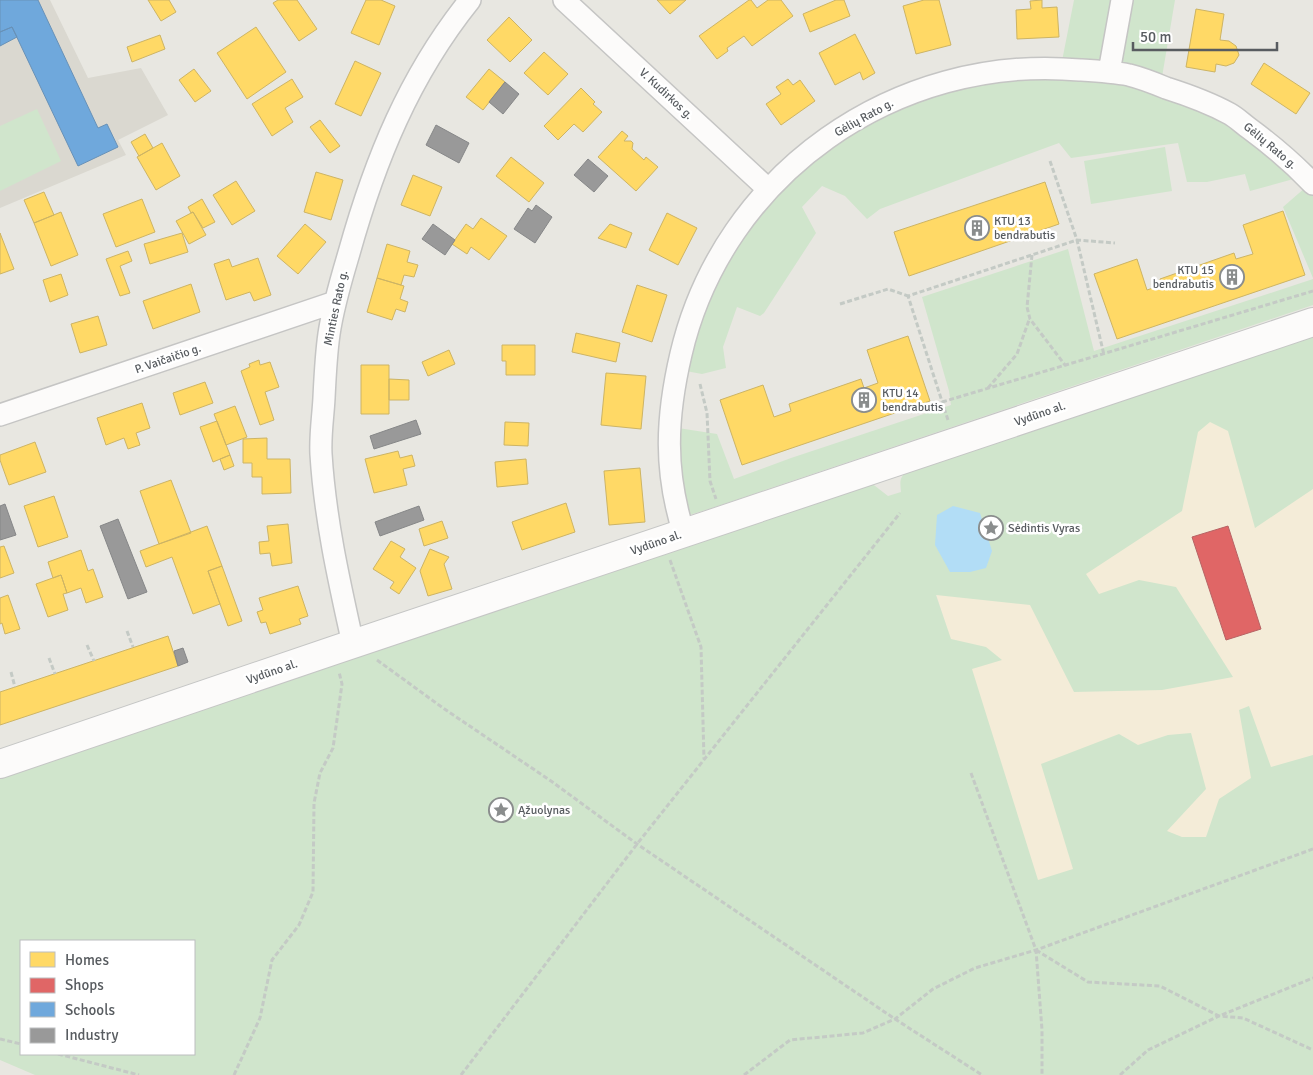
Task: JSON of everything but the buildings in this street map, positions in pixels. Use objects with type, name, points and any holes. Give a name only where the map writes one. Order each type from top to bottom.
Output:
[{"type":"street","name":"Minties Rato g.","points":[[347,646],[321,454],[326,359],[335,302],[356,229],[387,138],[420,72],[451,24],[470,0]]},
{"type":"street","name":"V. Kudirkos g.","points":[[564,0],[768,189]]},
{"type":"street","points":[[1109,72],[1122,0]]},
{"type":"street","name":"Gėlių Rato g.","points":[[674,537],[678,515],[670,477],[668,446],[670,410],[686,330],[712,270],[743,219],[768,189],[789,168],[836,132],[879,106],[928,87],[992,71],[1046,67],[1130,75],[1186,94],[1231,114],[1275,147],[1313,184]]},
{"type":"street","name":"P. Vaičaičio g.","points":[[0,415],[335,302]]},
{"type":"street","name":"Vydūno al.","points":[[0,764],[1313,322]]},
{"type":"path","points":[[1050,161],[1076,240],[1104,354]]},
{"type":"path","points":[[840,304],[888,289],[908,296],[1076,240],[1115,243]]},
{"type":"path","points":[[1032,255],[1027,307],[1030,319],[1065,366]]},
{"type":"path","points":[[942,402],[1313,291]]},
{"type":"path","points":[[908,296],[956,442]]},
{"type":"path","points":[[988,389],[1017,354],[1030,319]]},
{"type":"path","points":[[700,384],[707,413],[710,481],[722,521]]},
{"type":"path","points":[[460,1075],[637,844],[900,513]]},
{"type":"path","points":[[674,537],[701,647],[704,759]]},
{"type":"path","points":[[127,631],[133,647]]},
{"type":"path","points":[[87,645],[94,661]]},
{"type":"path","points":[[234,1075],[260,1018],[272,960],[299,925],[313,892],[314,803],[320,773],[333,748],[347,646],[443,708],[551,781],[637,844],[895,1019],[982,1075]]},
{"type":"path","points":[[49,658],[55,674]]},
{"type":"path","points":[[10,672],[15,687]]},
{"type":"path","points":[[971,773],[1036,950],[1042,1030],[1042,1075]]},
{"type":"path","points":[[744,1075],[790,1040],[862,1033],[895,1019],[933,989],[974,968],[1036,950],[1313,849]]},
{"type":"path","points":[[1036,950],[1088,982],[1160,986],[1219,1016],[1243,1018],[1313,1050]]},
{"type":"path","points":[[1120,1075],[1148,1050],[1219,1016],[1313,978]]},
{"type":"path","points":[[0,1039],[20,1044]]},
{"type":"path","points":[[62,1055],[140,1075]]},
{"type":"shaded area","points":[[0,0],[50,0],[88,78],[141,68],[168,115],[118,140],[126,155],[0,208]]},
{"type":"shaded area","points":[[1313,356],[1313,845],[1046,939],[936,594]]},
{"type":"green space","points":[[1074,0],[1114,0],[1104,57],[1100,61],[1062,61]]},
{"type":"green space","points":[[1130,0],[1175,0],[1162,77],[1123,65],[1119,61]]},
{"type":"green space","points":[[1018,77],[1084,78],[1137,87],[1196,105],[1243,130],[1297,178],[1250,191],[1245,174],[1207,182],[1187,182],[1178,143],[1071,158],[1059,143],[880,209],[867,219],[845,196],[822,186],[802,207],[816,233],[764,313],[760,316],[737,307],[723,347],[726,368],[702,374],[686,371],[708,294],[764,204],[811,160],[867,123],[961,86]]},
{"type":"green space","points":[[37,109],[61,161],[0,191],[0,126]]},
{"type":"green space","points":[[1165,147],[1172,191],[1091,204],[1084,161]]},
{"type":"green space","points":[[1306,187],[1313,195],[1313,278],[1283,207]]},
{"type":"green space","points":[[1068,249],[1094,351],[1313,279],[1313,305],[689,515],[677,457],[678,428],[717,434],[734,479],[951,405],[949,391],[922,297]]},
{"type":"green space","name":"Ąžuolynas","points":[[1313,333],[1313,489],[1255,528],[1228,431],[1210,422],[1198,432],[1182,511],[1086,574],[1099,594],[1139,580],[1176,587],[1233,677],[1162,690],[1074,692],[1030,605],[936,595],[951,639],[986,647],[1002,660],[972,669],[1038,880],[1073,869],[1041,764],[1119,734],[1138,745],[1168,735],[1191,733],[1206,789],[1167,831],[1182,837],[1206,837],[1219,799],[1251,778],[1239,710],[1249,706],[1271,767],[1313,755],[1313,1075],[35,1075],[0,1060],[0,775],[870,482],[888,496],[901,492],[900,485],[903,475],[909,470]]},
{"type":"water","points":[[953,506],[980,513],[992,551],[986,568],[970,572],[950,572],[935,545],[937,515]]},
{"type":"place","name":"KTU 13 bendrabutis","points":[[977,228]]},
{"type":"place","name":"KTU 15 bendrabutis","points":[[1232,277]]},
{"type":"place","name":"KTU 14 bendrabutis","points":[[864,400]]},
{"type":"place","name":"Sėdintis Vyras","points":[[991,528]]},
{"type":"place","name":"Ąžuolynas","points":[[501,810]]}]
